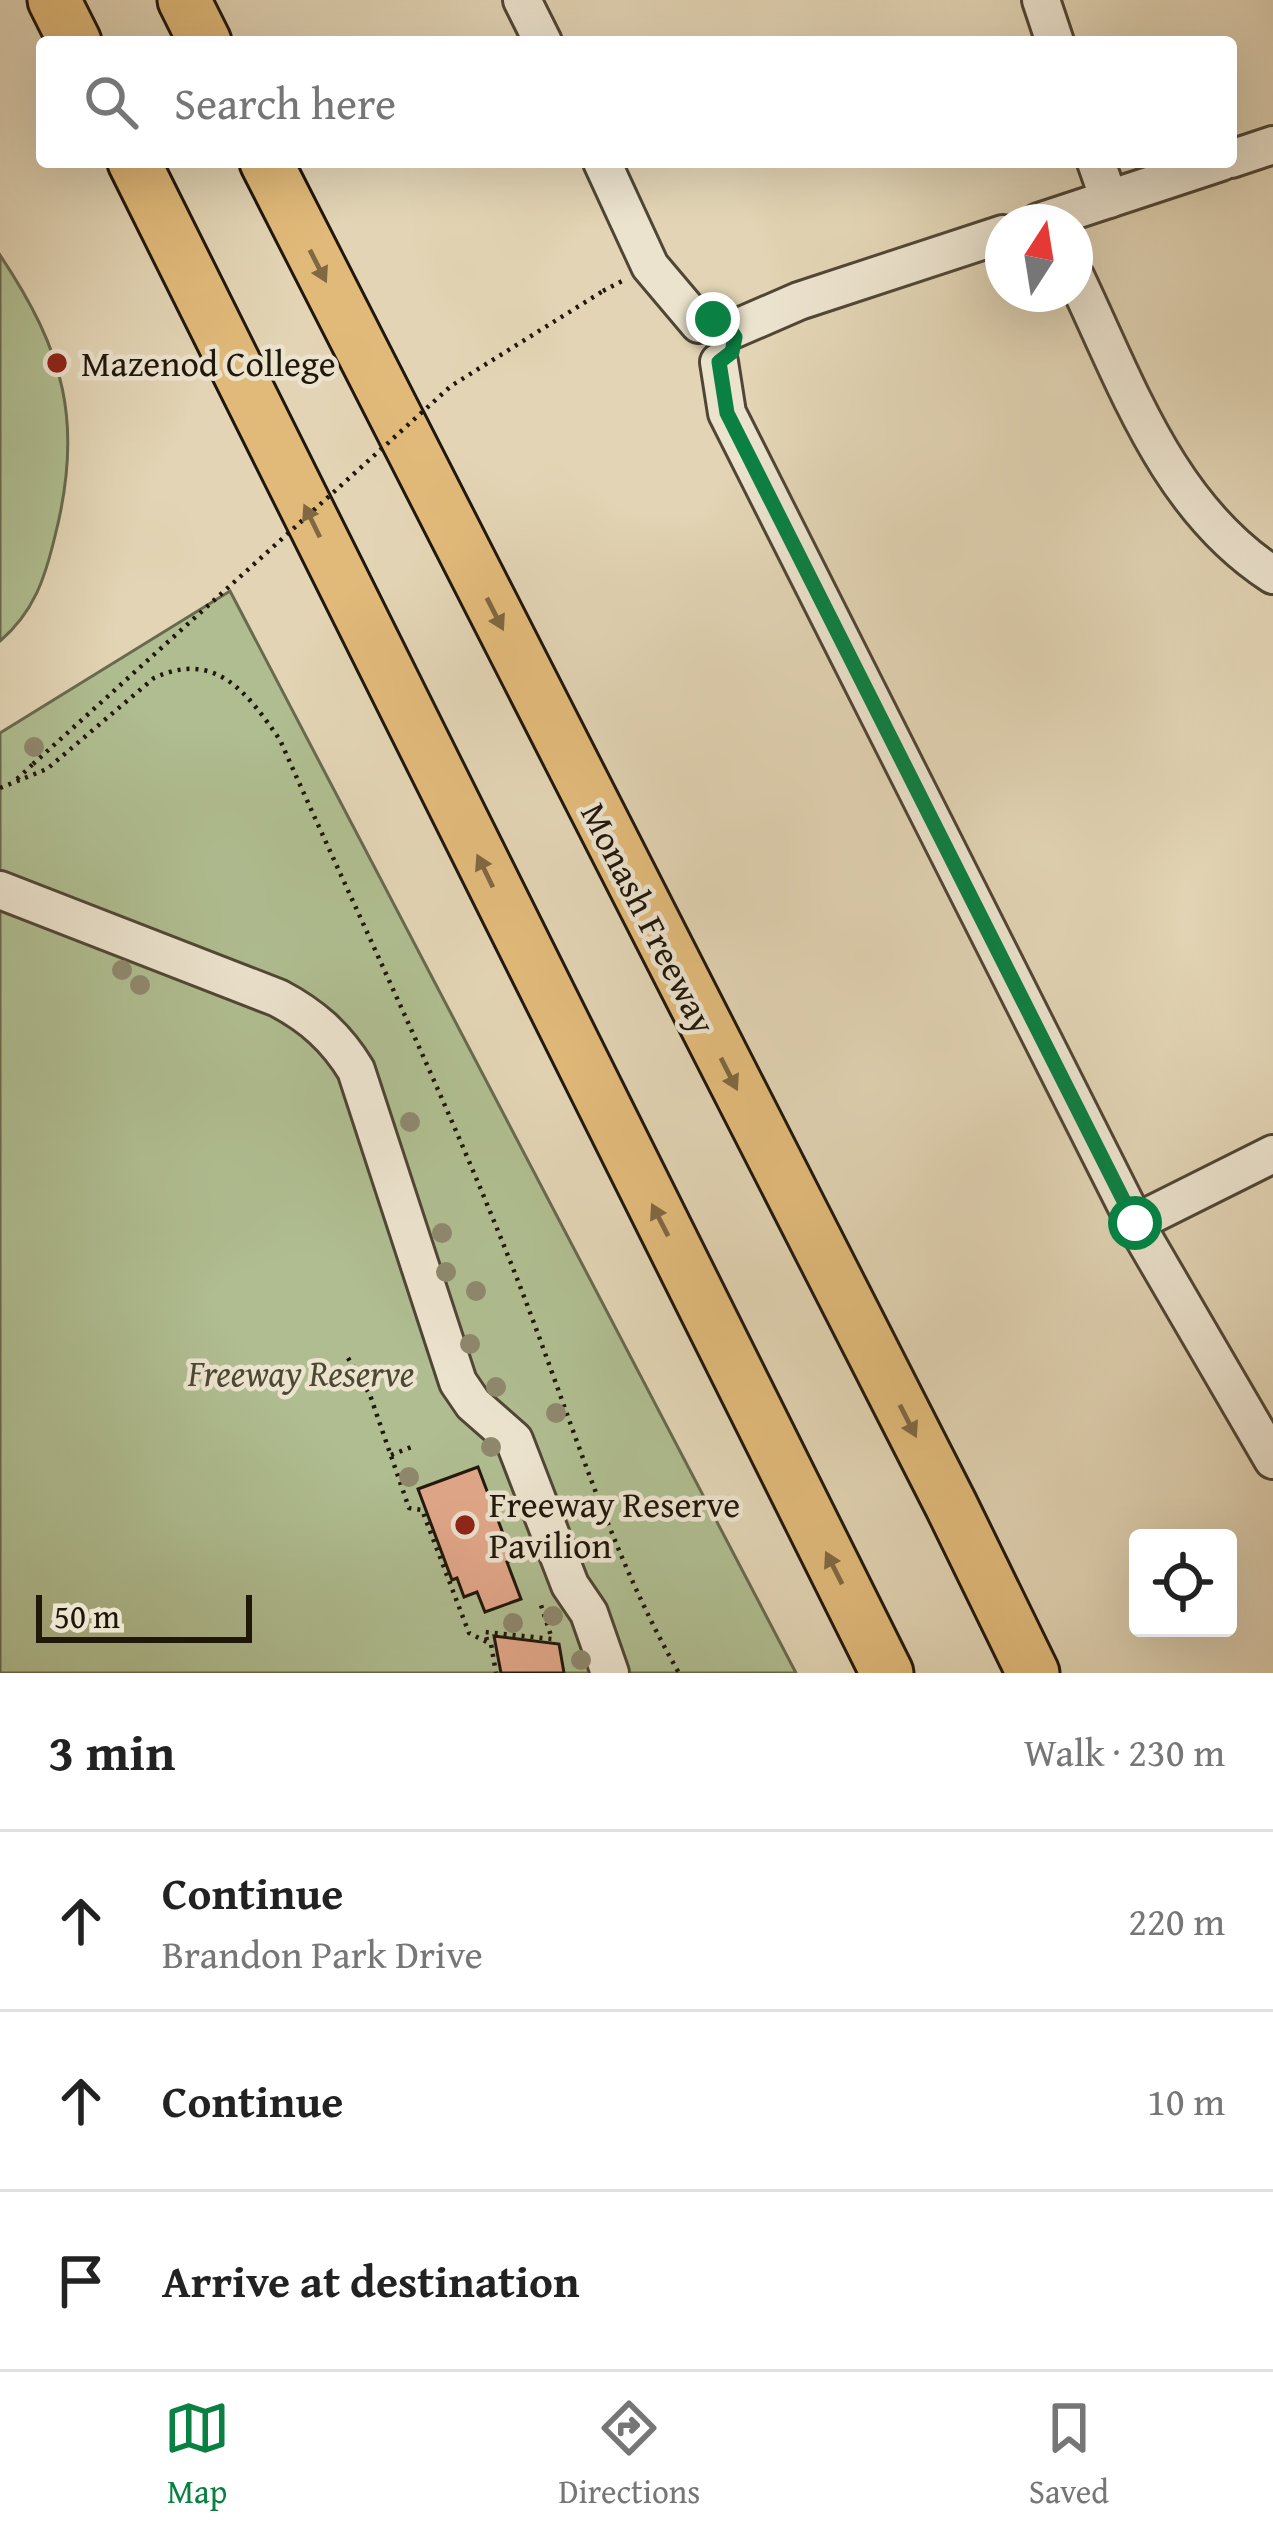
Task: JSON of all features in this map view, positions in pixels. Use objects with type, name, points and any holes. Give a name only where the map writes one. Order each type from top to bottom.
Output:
[{"type":"highway","points":[[54,0],[72,36]]},
{"type":"highway","points":[[184,0],[202,36]]},
{"type":"highway","points":[[137,168],[887,1673]]},
{"type":"highway","name":"Monash Freeway","points":[[269,168],[1033,1673]]},
{"type":"highway","points":[[951,1505],[1056,1673]]},
{"type":"street","points":[[522,0],[540,36]]},
{"type":"street","points":[[1041,0],[1053,36]]},
{"type":"street","points":[[1237,157],[1273,145]]},
{"type":"street","points":[[605,168],[650,266],[717,338],[727,413],[1135,1223],[1273,1460]]},
{"type":"street","points":[[1098,168],[1109,199]]},
{"type":"street","points":[[1093,205],[1203,168]]},
{"type":"street","points":[[717,338],[800,301],[985,240]]},
{"type":"street","points":[[1092,312],[1187,498],[1219,535],[1273,575]]},
{"type":"street","points":[[0,890],[278,998],[319,1023],[343,1049],[364,1096],[458,1382],[473,1404],[514,1439],[570,1585],[589,1613],[610,1673]]},
{"type":"street","points":[[1135,1223],[1273,1154]]},
{"type":"path","points":[[13,782],[451,386],[603,291]]},
{"type":"path","points":[[0,788],[47,769],[154,677],[172,669],[218,674],[240,688],[260,712],[280,740],[417,1048],[514,1271],[645,1614],[679,1673]]},
{"type":"path","points":[[348,1358],[370,1395],[409,1508],[422,1510],[469,1633],[488,1640]]},
{"type":"path","points":[[391,1455],[414,1446]]},
{"type":"path","points":[[496,1673],[485,1632],[552,1639],[538,1597]]},
{"type":"green space","points":[[0,255],[53,356],[67,423],[68,458],[64,495],[42,580],[22,618],[0,641]]},
{"type":"green space","name":"Freeway Reserve","points":[[230,591],[796,1673],[0,1673],[0,733]]},
{"type":"building","name":"Freeway Reserve Pavilion","points":[[478,1467],[513,1560],[507,1562],[521,1599],[485,1612],[477,1592],[464,1597],[457,1578],[452,1580],[418,1489]]},
{"type":"building","points":[[494,1636],[559,1644],[564,1673],[501,1673]]},
{"type":"place","name":"Mazenod College","points":[[57,363]]},
{"type":"place","name":"Freeway Reserve Pavilion","points":[[465,1525]]},
{"type":"route","points":[[713,319],[721,320],[735,337],[732,352],[719,362],[727,413],[1135,1223]]}]
